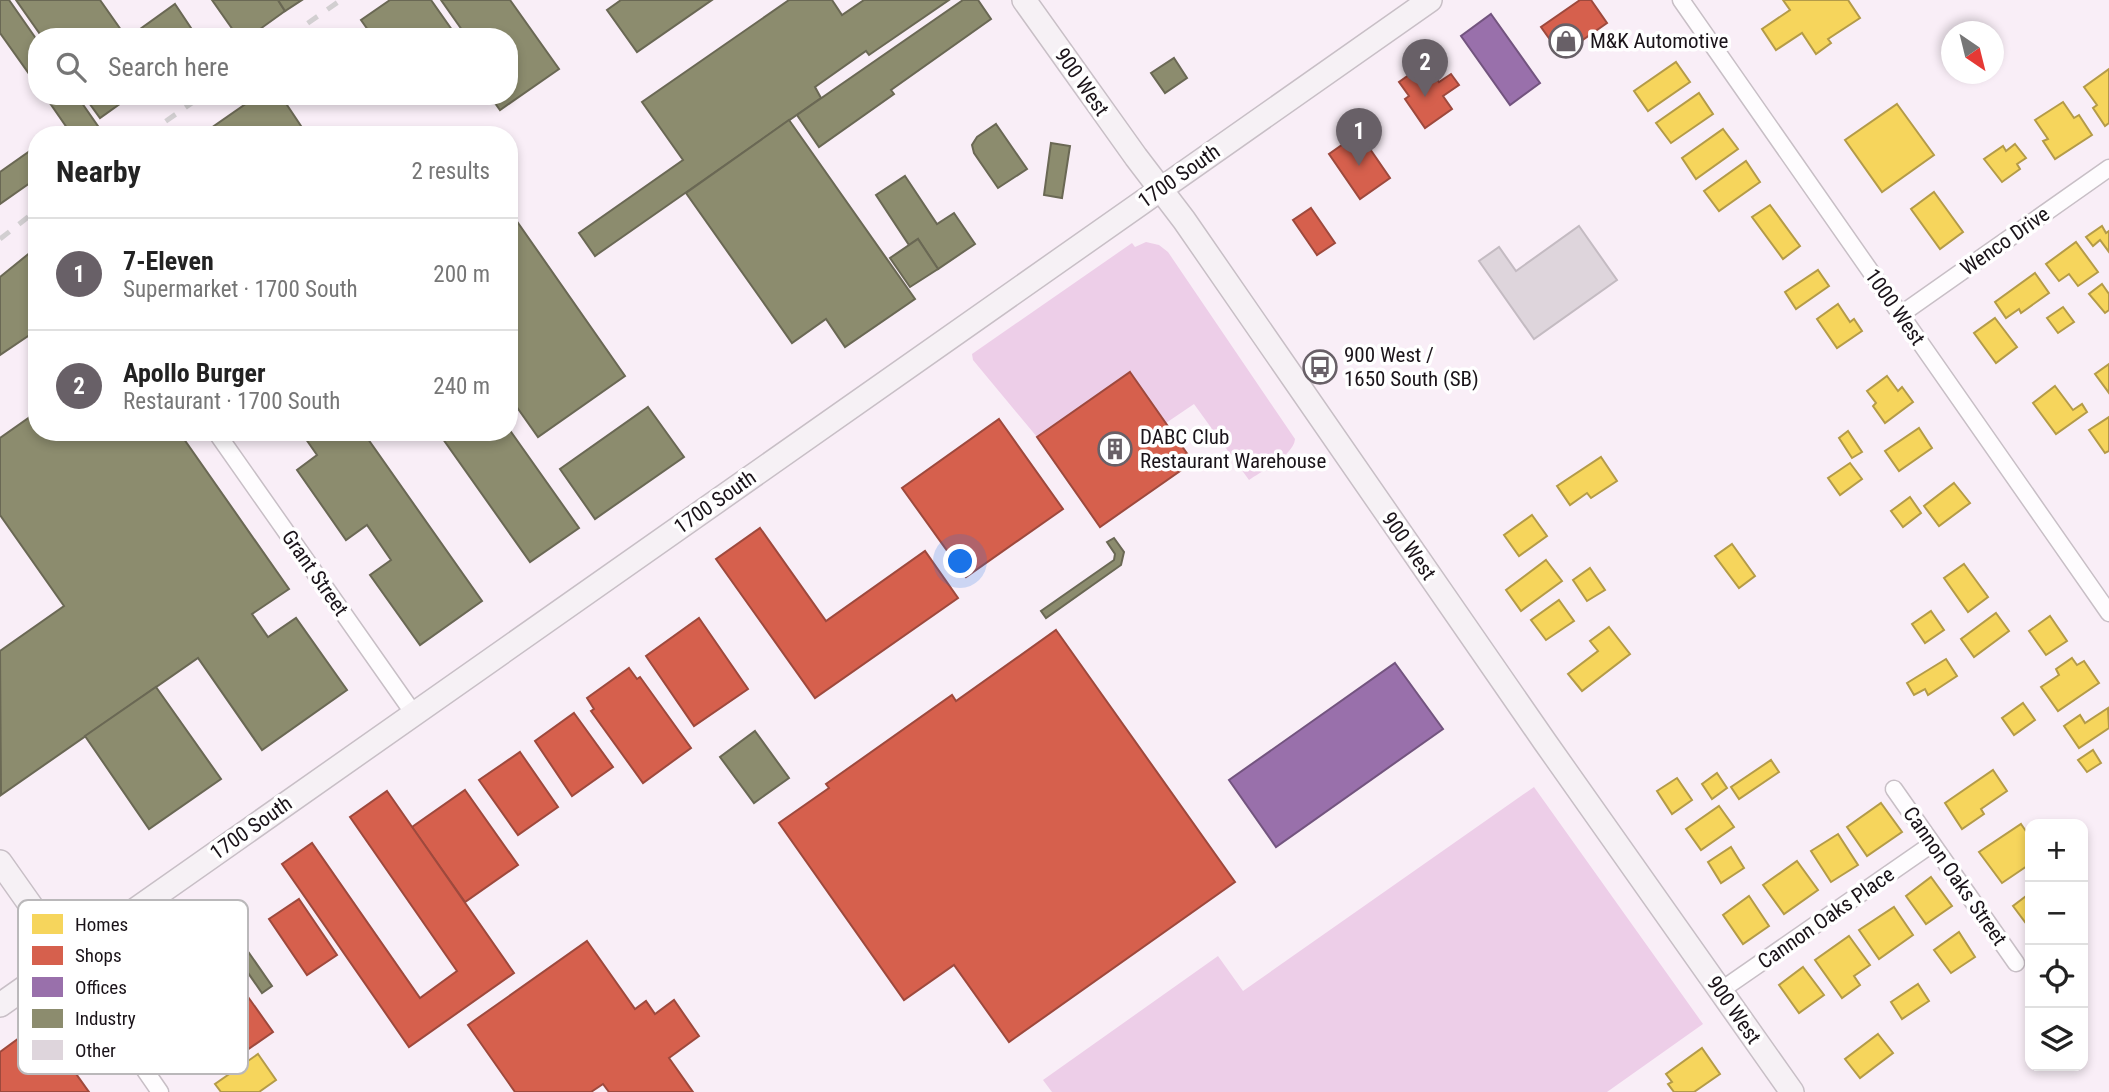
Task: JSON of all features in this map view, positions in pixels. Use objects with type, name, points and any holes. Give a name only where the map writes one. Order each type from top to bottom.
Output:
[{"type":"street","name":"900 West","points":[[1024,0],[1209,257],[1552,754],[1792,1092]]},
{"type":"street","name":"1700 South","points":[[148,900],[1430,0]]},
{"type":"street","name":"1000 West","points":[[1681,0],[2109,613]]},
{"type":"street","name":"Wenco Drive","points":[[1900,314],[2109,168]]},
{"type":"street","name":"Grant Street","points":[[222,441],[414,714]]},
{"type":"street","name":"Cannon Oaks Street","points":[[1894,789],[2016,963]]},
{"type":"street","name":"Cannon Oaks Place","points":[[1720,991],[1932,844]]},
{"type":"street","points":[[0,862],[27,900]]},
{"type":"street","name":"1700 South","points":[[0,1005],[18,992]]},
{"type":"street","points":[[148,1074],[160,1092]]},
{"type":"shaded area","points":[[1146,242],[1159,245],[1168,252],[1295,439],[1283,457],[1249,480],[1194,404],[1166,423],[1130,372],[1037,437],[973,360],[972,354],[1132,243],[1135,247]]},
{"type":"shaded area","points":[[1534,787],[1703,1024],[1607,1092],[1052,1092],[1043,1080],[1218,956],[1243,991]]},
{"type":"building: Homes","points":[[1783,0],[1848,0],[1860,18],[1828,39],[1831,43],[1816,54],[1802,33],[1776,50],[1762,29],[1790,10]]},
{"type":"building: Homes","points":[[1676,62],[1690,82],[1648,111],[1634,91]]},
{"type":"building: Homes","points":[[2109,69],[2109,123],[2105,126],[2093,108],[2097,105],[2084,87]]},
{"type":"building: Homes","points":[[1699,93],[1713,114],[1671,143],[1656,123]]},
{"type":"building: Homes","points":[[2063,102],[2074,118],[2079,115],[2092,135],[2055,159],[2043,141],[2048,139],[2035,120]]},
{"type":"building: Homes","points":[[1897,104],[1934,155],[1882,192],[1845,140]]},
{"type":"building: Homes","points":[[1723,129],[1738,149],[1696,179],[1682,158]]},
{"type":"building: Homes","points":[[2015,144],[2026,158],[2017,164],[2020,169],[2002,182],[1984,159],[2003,146],[2006,151]]},
{"type":"building: Homes","points":[[1746,161],[1760,182],[1719,211],[1704,191]]},
{"type":"building: Homes","points":[[1934,192],[1963,232],[1940,249],[1911,209]]},
{"type":"building: Homes","points":[[1770,205],[1800,246],[1783,259],[1752,217]]},
{"type":"building: Homes","points":[[2102,226],[2106,233],[2109,231],[2109,252],[2100,240],[2093,246],[2086,237]]},
{"type":"building: Homes","points":[[2076,242],[2098,272],[2078,286],[2069,274],[2059,281],[2046,264]]},
{"type":"building: Homes","points":[[1818,270],[1829,286],[1796,309],[1785,292]]},
{"type":"building: Homes","points":[[2035,273],[2049,293],[2021,313],[2019,309],[2006,318],[1995,302]]},
{"type":"building: Homes","points":[[2102,284],[2109,294],[2109,310],[2105,313],[2089,294]]},
{"type":"building: Homes","points":[[1838,304],[1850,322],[1854,319],[1862,331],[1837,348],[1817,319]]},
{"type":"building: Homes","points":[[2063,307],[2074,322],[2058,333],[2047,318]]},
{"type":"building: Homes","points":[[1995,318],[2017,347],[1996,363],[1974,333]]},
{"type":"building: Homes","points":[[2109,364],[2109,393],[2095,374]]},
{"type":"building: Homes","points":[[1887,376],[1898,391],[1902,387],[1913,402],[1885,423],[1873,406],[1876,403],[1867,391]]},
{"type":"building: Homes","points":[[2055,386],[2073,410],[2082,404],[2087,412],[2056,434],[2033,403]]},
{"type":"building: Homes","points":[[2109,417],[2109,451],[2105,453],[2089,430]]},
{"type":"building: Homes","points":[[1919,428],[1932,448],[1899,471],[1885,451]]},
{"type":"building: Homes","points":[[1848,431],[1862,452],[1852,458],[1839,438]]},
{"type":"building: Homes","points":[[1601,457],[1617,481],[1591,498],[1587,493],[1570,505],[1557,486]]},
{"type":"building: Homes","points":[[1850,463],[1862,479],[1840,495],[1828,478]]},
{"type":"building: Homes","points":[[1954,483],[1970,503],[1939,526],[1924,506]]},
{"type":"building: Homes","points":[[1910,497],[1921,513],[1903,527],[1891,511]]},
{"type":"building: Homes","points":[[1532,515],[1547,536],[1519,556],[1504,535]]},
{"type":"building: Homes","points":[[1732,544],[1755,576],[1739,588],[1715,556]]},
{"type":"building: Homes","points":[[1546,560],[1562,581],[1521,611],[1506,590]]},
{"type":"building: Homes","points":[[1964,564],[1988,597],[1968,612],[1944,578]]},
{"type":"building: Homes","points":[[1590,568],[1605,590],[1587,601],[1573,580]]},
{"type":"building: Homes","points":[[1559,600],[1574,621],[1546,640],[1531,620]]},
{"type":"building: Homes","points":[[1931,611],[1944,630],[1925,643],[1912,624]]},
{"type":"building: Homes","points":[[1996,613],[2009,631],[1974,657],[1961,639]]},
{"type":"building: Homes","points":[[2050,616],[2067,641],[2046,655],[2029,631]]},
{"type":"building: Homes","points":[[1609,627],[1630,654],[1582,691],[1568,674],[1598,651],[1590,641]]},
{"type":"building: Homes","points":[[2072,658],[2077,665],[2084,661],[2099,683],[2058,711],[2041,687],[2059,675],[2056,669]]},
{"type":"building: Homes","points":[[1946,659],[1957,676],[1928,695],[1925,689],[1914,695],[1907,683]]},
{"type":"building: Homes","points":[[2023,703],[2035,720],[2014,735],[2002,718]]},
{"type":"building: Homes","points":[[2108,708],[2109,728],[2079,748],[2064,726],[2080,715],[2085,723]]},
{"type":"building: Homes","points":[[2093,750],[2101,763],[2087,772],[2078,760]]},
{"type":"building: Homes","points":[[1771,760],[1779,772],[1739,799],[1731,787]]},
{"type":"building: Homes","points":[[1993,770],[2007,791],[1981,809],[1984,814],[1962,829],[1945,803]]},
{"type":"building: Homes","points":[[1717,773],[1727,788],[1712,799],[1702,784]]},
{"type":"building: Homes","points":[[1677,778],[1692,800],[1672,814],[1657,791]]},
{"type":"building: Homes","points":[[1881,803],[1902,832],[1867,856],[1847,827]]},
{"type":"building: Homes","points":[[1719,806],[1734,827],[1701,850],[1686,829]]},
{"type":"building: Homes","points":[[2021,824],[2025,830],[2025,867],[2002,883],[1979,852]]},
{"type":"building: Homes","points":[[1838,834],[1858,865],[1831,882],[1811,851]]},
{"type":"building: Homes","points":[[1731,847],[1744,868],[1721,883],[1708,862]]},
{"type":"building: Homes","points":[[1797,861],[1818,890],[1784,914],[1763,885]]},
{"type":"building: Homes","points":[[1931,877],[1952,906],[1926,924],[1906,896]]},
{"type":"building: Homes","points":[[1749,896],[1769,926],[1743,944],[1723,915]]},
{"type":"building: Homes","points":[[2025,897],[2025,922],[2013,906]]},
{"type":"building: Homes","points":[[1894,907],[1913,935],[1879,959],[1859,930]]},
{"type":"building: Homes","points":[[1959,932],[1975,957],[1951,973],[1934,950]]},
{"type":"building: Homes","points":[[1849,936],[1870,965],[1854,976],[1860,985],[1842,998],[1815,960]]},
{"type":"building: Homes","points":[[1803,967],[1824,995],[1799,1013],[1779,985]]},
{"type":"building: Homes","points":[[1918,984],[1929,1001],[1902,1019],[1891,1002]]},
{"type":"building: Homes","points":[[1878,1034],[1893,1053],[1860,1078],[1845,1059]]},
{"type":"building: Homes","points":[[1702,1048],[1720,1074],[1694,1092],[1674,1092],[1668,1084],[1672,1082],[1666,1074]]},
{"type":"building: Homes","points":[[258,1054],[276,1080],[259,1092],[221,1092],[215,1084],[229,1074],[248,1074],[248,1061]]},
{"type":"building: Shops","name":"M&K Automotive","points":[[1580,0],[1591,0],[1607,23],[1561,55],[1541,27]]},
{"type":"building: Shops","points":[[1423,65],[1432,78],[1435,76],[1439,82],[1451,74],[1459,85],[1443,96],[1452,109],[1425,128],[1405,99],[1409,96],[1399,82]]},
{"type":"building: Shops","points":[[1359,133],[1390,178],[1360,199],[1329,154]]},
{"type":"building: Shops","points":[[1311,208],[1335,243],[1317,255],[1293,220]]},
{"type":"building: Shops","name":"DABC Club Restaurant Warehouse","points":[[1130,372],[1193,462],[1100,527],[1037,437]]},
{"type":"building: Shops","points":[[999,419],[1063,509],[966,577],[902,488]]},
{"type":"building: Shops","points":[[760,528],[826,621],[925,551],[958,598],[815,698],[716,559]]},
{"type":"building: Shops","points":[[699,618],[748,689],[694,726],[646,656]]},
{"type":"building: Shops","points":[[1056,630],[1235,882],[1009,1042],[954,965],[904,1000],[779,823],[829,788],[826,784],[952,695],[956,701]]},
{"type":"building: Shops","points":[[629,668],[637,679],[640,677],[691,748],[643,783],[591,711],[594,709],[587,698]]},
{"type":"building: Shops","points":[[574,713],[613,767],[572,796],[535,741]]},
{"type":"building: Shops","points":[[520,752],[558,807],[518,835],[479,780]]},
{"type":"building: Shops","points":[[465,790],[518,865],[465,902],[412,827]]},
{"type":"building: Shops","points":[[387,791],[514,973],[409,1047],[282,864],[312,843],[420,998],[457,971],[350,817]]},
{"type":"building: Shops","points":[[299,899],[337,955],[307,975],[269,919]]},
{"type":"building: Shops","points":[[587,941],[635,1009],[646,1001],[655,1014],[674,1000],[699,1036],[669,1058],[693,1092],[609,1092],[603,1084],[591,1092],[515,1092],[468,1025]]},
{"type":"building: Shops","points":[[248,997],[273,1032],[248,1049]]},
{"type":"building: Shops","points":[[18,1039],[18,1074],[76,1074],[89,1092],[0,1092],[0,1052]]},
{"type":"building: Offices","points":[[1491,14],[1540,83],[1510,105],[1461,36]]},
{"type":"building: Offices","points":[[1395,663],[1443,729],[1276,847],[1229,780]]},
{"type":"building: Industry","points":[[0,0],[9,0],[29,28],[28,72],[0,33]]},
{"type":"building: Industry","points":[[16,0],[100,0],[120,28],[36,28]]},
{"type":"building: Industry","points":[[212,0],[278,0],[285,11],[261,28],[232,28]]},
{"type":"building: Industry","points":[[278,0],[302,0],[285,11]]},
{"type":"building: Industry","points":[[390,0],[431,0],[451,28],[367,28],[361,20]]},
{"type":"building: Industry","points":[[441,0],[510,0],[559,69],[518,97],[518,28],[461,28]]},
{"type":"building: Industry","points":[[621,0],[712,0],[637,52],[607,10]]},
{"type":"building: Industry","points":[[789,0],[832,0],[842,15],[864,0],[949,0],[869,55],[866,51],[815,87],[821,98],[595,256],[579,233],[683,160],[642,102]]},
{"type":"building: Industry","points":[[963,0],[978,0],[991,19],[891,90],[894,94],[819,147],[797,115]]},
{"type":"building: Industry","points":[[175,4],[191,28],[142,28]]},
{"type":"building: Industry","points":[[1174,58],[1187,78],[1165,93],[1151,73]]},
{"type":"building: Industry","points":[[51,105],[83,105],[98,126],[66,126]]},
{"type":"building: Industry","points":[[91,105],[118,105],[100,118]]},
{"type":"building: Industry","points":[[244,105],[287,105],[301,126],[214,126]]},
{"type":"building: Industry","points":[[789,120],[915,299],[845,347],[826,319],[792,343],[686,193]]},
{"type":"building: Industry","points":[[996,124],[1027,169],[998,188],[974,153],[972,145],[977,137]]},
{"type":"building: Industry","points":[[1051,143],[1070,146],[1062,198],[1044,195]]},
{"type":"building: Industry","points":[[28,152],[28,184],[0,204],[0,172]]},
{"type":"building: Industry","points":[[905,176],[937,224],[954,213],[975,244],[938,269],[918,239],[909,245],[876,195]]},
{"type":"building: Industry","points":[[518,223],[625,376],[538,437],[518,409]]},
{"type":"building: Industry","points":[[918,239],[938,269],[910,287],[890,258]]},
{"type":"building: Industry","points":[[28,254],[28,336],[0,355],[0,277]]},
{"type":"building: Industry","points":[[648,407],[684,457],[595,519],[560,469]]},
{"type":"building: Industry","points":[[28,418],[28,441],[185,441],[289,589],[252,614],[268,637],[296,618],[347,690],[262,750],[198,658],[1,795],[0,651],[64,606],[0,515],[0,438]]},
{"type":"building: Industry","points":[[307,441],[369,441],[482,601],[420,645],[370,575],[391,560],[367,525],[346,540],[297,470],[317,455]]},
{"type":"building: Industry","points":[[444,441],[517,441],[579,528],[530,562]]},
{"type":"building: Industry","points":[[1114,538],[1124,552],[1121,565],[1046,618],[1041,611],[1114,560],[1115,554],[1107,542]]},
{"type":"building: Industry","points":[[156,687],[221,779],[149,829],[85,736]]},
{"type":"building: Industry","points":[[755,731],[789,778],[754,803],[720,757]]},
{"type":"building: Industry","points":[[248,952],[272,986],[262,993],[248,973]]},
{"type":"building: Other","points":[[1579,226],[1617,280],[1534,339],[1479,261],[1499,247],[1516,271]]},
{"type":"railway","points":[[301,28],[341,0]]},
{"type":"railway","points":[[159,126],[189,105]]},
{"type":"railway","points":[[0,239],[28,217]]},
{"type":"place","name":"M&K Automotive","points":[[1566,41]]},
{"type":"place","name":"Apollo Burger","points":[[1425,97]]},
{"type":"place","name":"7-Eleven","points":[[1359,166]]},
{"type":"place","name":"900 West / 1650 South (SB)","points":[[1320,367]]},
{"type":"place","name":"DABC Club Restaurant Warehouse","points":[[1115,449]]}]
